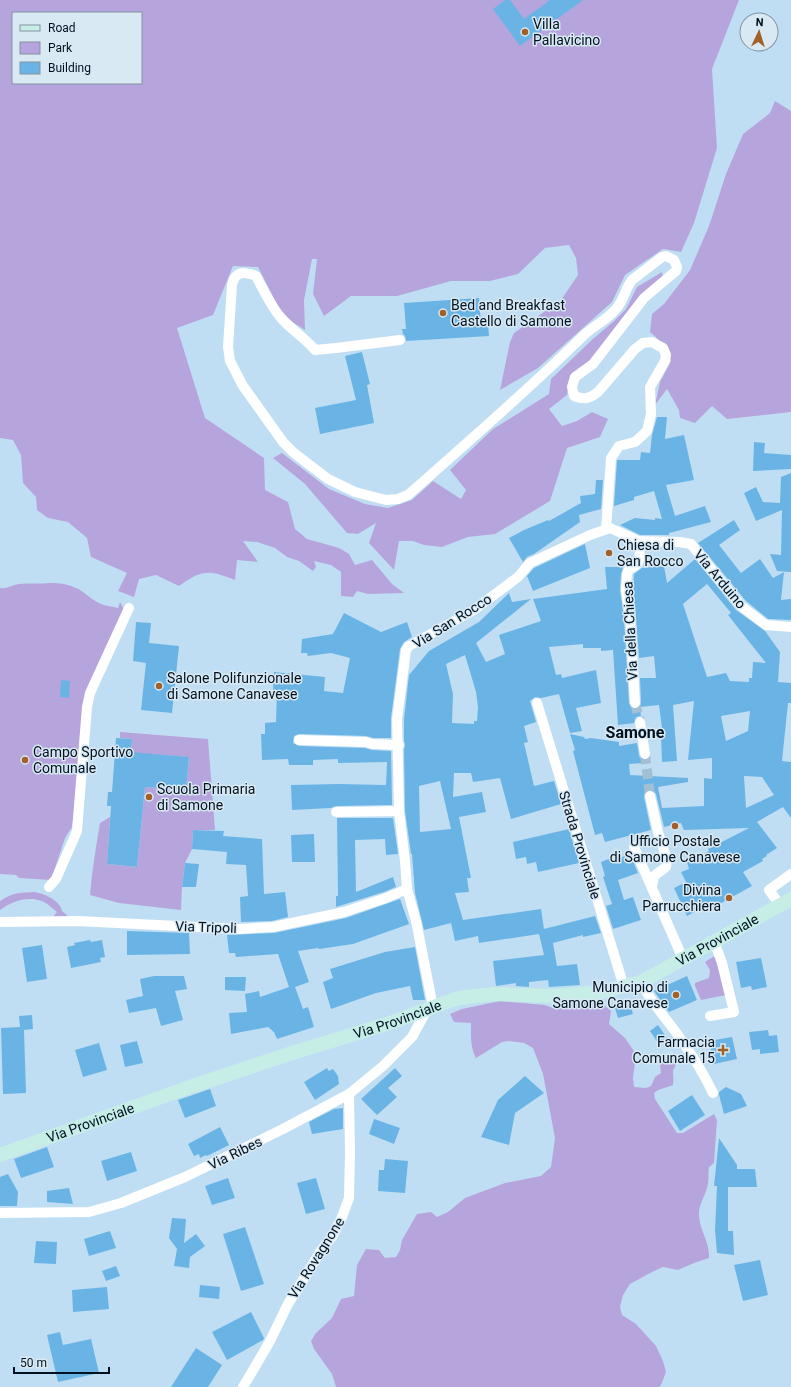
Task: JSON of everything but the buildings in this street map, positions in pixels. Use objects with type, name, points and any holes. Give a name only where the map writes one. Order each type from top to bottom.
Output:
[{"type":"main road","name":"Via Provinciale","points":[[0,1155],[184,1089],[466,997],[494,994],[553,996],[601,992],[641,982],[786,902]]},
{"type":"street","points":[[400,340],[314,350],[308,341],[279,315],[272,306],[256,276],[243,273],[238,274],[234,279],[228,347],[230,361],[235,372],[271,427],[294,453],[328,479],[355,492],[386,500],[398,499],[408,495],[540,379],[591,328],[616,310],[632,280],[659,259],[666,256],[674,260],[677,267],[676,271],[644,298],[593,364],[575,378],[572,387],[574,396],[583,400],[591,398],[643,343],[652,342],[658,344],[663,348],[666,355],[665,361],[650,387],[651,414],[647,431],[635,442],[619,446],[611,458],[606,529]]},
{"type":"street","name":"Via Arduino","points":[[606,529],[610,528],[638,541],[679,542],[691,544],[741,606],[747,611],[766,625],[791,627]]},
{"type":"street","name":"Via San Rocco","points":[[399,746],[398,719],[406,650],[409,646],[474,610],[518,577],[530,563],[606,529]]},
{"type":"street","name":"Via della Chiesa","points":[[635,703],[630,617],[626,590],[627,574],[629,569],[636,567],[639,564],[640,558],[638,541]]},
{"type":"street","points":[[49,887],[56,879],[77,831],[87,707],[90,693],[129,608]]},
{"type":"street","name":"Strada Provinciale","points":[[537,703],[624,987]]},
{"type":"street","points":[[640,722],[645,754]]},
{"type":"street","points":[[299,740],[366,742],[372,744],[399,746],[399,811],[407,889],[416,921],[431,1008]]},
{"type":"street","points":[[650,796],[658,832],[667,860],[666,867],[654,876],[652,889]]},
{"type":"street","points":[[336,812],[399,811]]},
{"type":"street","points":[[634,848],[683,959]]},
{"type":"street","points":[[786,902],[769,890],[791,874]]},
{"type":"street","name":"Via Tripoli","points":[[0,922],[77,921],[238,929],[273,927],[344,912],[407,889]]},
{"type":"street","points":[[710,1016],[734,1012],[722,962],[714,941]]},
{"type":"street","points":[[641,982],[647,995],[680,1038],[709,1084],[713,1094]]},
{"type":"street","name":"Via Ribes","points":[[0,1213],[89,1212],[122,1203],[185,1177],[350,1094],[383,1066],[412,1037],[431,1008]]},
{"type":"street","name":"Via Rovagnone","points":[[243,1387],[269,1342],[288,1304],[322,1249],[332,1237],[342,1218],[349,1198],[350,1094]]},
{"type":"green space","points":[[0,0],[739,0],[712,69],[717,148],[694,223],[681,252],[663,249],[625,275],[612,302],[538,368],[500,390],[510,342],[514,333],[561,300],[578,275],[576,258],[569,245],[545,248],[518,274],[490,281],[451,281],[397,296],[351,296],[324,316],[313,294],[317,259],[312,259],[304,300],[305,330],[291,321],[280,310],[258,267],[233,266],[213,315],[177,328],[205,418],[264,458],[265,490],[288,502],[295,529],[307,539],[339,548],[349,554],[355,565],[372,560],[392,584],[404,593],[368,594],[357,591],[353,597],[341,596],[341,572],[331,565],[314,561],[316,567],[313,571],[299,561],[287,557],[275,548],[257,542],[243,541],[258,562],[237,560],[235,580],[219,574],[206,573],[194,576],[179,586],[156,575],[139,579],[134,597],[118,591],[127,573],[91,557],[87,538],[68,522],[48,518],[37,510],[36,497],[23,483],[21,455],[13,440],[0,438]]},
{"type":"green space","points":[[775,101],[791,111],[791,412],[727,419],[712,406],[695,423],[680,418],[679,410],[667,389],[655,405],[660,382],[671,361],[667,347],[650,332],[652,314],[664,304],[690,270],[709,226],[726,174],[743,134],[770,113]]},
{"type":"green space","points":[[662,272],[663,279],[587,366],[570,378],[567,395],[549,409],[562,426],[577,421],[592,412],[608,419],[600,437],[567,448],[550,501],[495,534],[468,537],[442,547],[424,545],[413,541],[399,541],[394,570],[369,543],[376,523],[358,534],[347,533],[305,484],[273,458],[282,453],[329,489],[365,504],[388,508],[412,500],[433,481],[461,499],[466,490],[450,470],[493,429],[549,394],[551,379],[626,309],[637,287]]},
{"type":"green space","points":[[19,584],[64,584],[73,587],[104,605],[118,608],[120,602],[124,610],[92,678],[72,827],[65,838],[51,880],[19,878],[16,875],[0,874],[0,588]]},
{"type":"green space","name":"Scuola Primaria di Samone","points":[[120,732],[208,739],[215,830],[193,830],[192,849],[185,863],[181,910],[119,903],[90,895],[100,823],[110,817],[107,864],[137,867],[145,787],[186,790],[189,757],[131,753],[132,739],[120,738]]},
{"type":"green space","points":[[34,892],[55,900],[61,907],[62,911],[69,917],[53,917],[57,912],[46,903],[33,899],[26,899],[12,903],[0,910],[0,901],[5,898],[16,894]]},
{"type":"green space","points":[[716,955],[726,995],[701,1000],[695,983],[709,978],[710,970],[705,962]]},
{"type":"green space","points":[[585,999],[595,1001],[606,1006],[611,1011],[609,1024],[625,1038],[636,1054],[633,1078],[634,1087],[646,1088],[651,1086],[655,1077],[661,1073],[661,1061],[672,1055],[678,1058],[673,1071],[673,1085],[654,1093],[655,1099],[677,1133],[683,1133],[714,1114],[717,1120],[714,1163],[709,1167],[707,1187],[699,1212],[701,1227],[708,1247],[709,1258],[678,1270],[663,1267],[630,1284],[623,1295],[620,1307],[622,1315],[636,1324],[656,1346],[666,1372],[661,1385],[659,1387],[336,1387],[332,1374],[314,1349],[311,1341],[316,1333],[332,1318],[341,1299],[354,1296],[357,1265],[366,1249],[379,1250],[385,1258],[396,1257],[400,1250],[402,1240],[417,1214],[431,1212],[437,1217],[448,1212],[465,1198],[505,1183],[541,1176],[551,1167],[555,1138],[543,1074],[533,1048],[524,1043],[509,1041],[502,1042],[476,1058],[472,1045],[471,1023],[454,1022],[450,1014],[462,1009],[500,1001],[545,1005],[553,1008],[562,1006],[566,1000]]},
{"type":"tunnel","points":[[635,703],[640,722]]},
{"type":"tunnel","points":[[645,754],[650,796]]},
{"type":"place","name":"Villa Pallavicino","points":[[525,32]]},
{"type":"place","name":"Bed and Breakfast Castello di Samone","points":[[443,313]]},
{"type":"place","name":"Chiesa di San Rocco","points":[[609,553]]},
{"type":"place","name":"Salone Polifunzionale di Samone Canavese","points":[[159,686]]},
{"type":"place","name":"Campo Sportivo Comunale","points":[[25,760]]},
{"type":"place","name":"Scuola Primaria di Samone","points":[[149,797]]},
{"type":"place","name":"Ufficio Postale di Samone Canavese","points":[[675,826]]},
{"type":"place","name":"Divina Parrucchiera","points":[[729,898]]},
{"type":"place","name":"Municipio di Samone Canavese","points":[[676,995]]},
{"type":"place","name":"Farmacia Comunale 15","points":[[723,1050]]},
{"type":"district","name":"Samone","points":[[635,732]]}]
